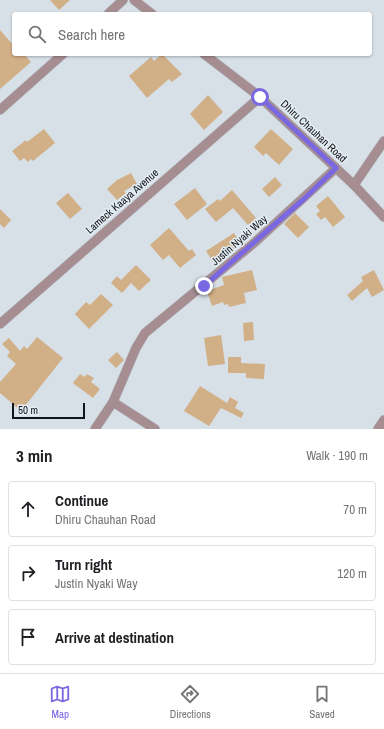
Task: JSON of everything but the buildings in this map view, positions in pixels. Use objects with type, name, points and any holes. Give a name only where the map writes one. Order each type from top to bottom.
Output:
[{"type":"street","points":[[110,12],[124,0]]},
{"type":"street","points":[[134,0],[149,12]]},
{"type":"street","points":[[0,110],[61,56]]},
{"type":"street","name":"Dhiru Chauhan Road","points":[[207,56],[260,97],[354,185],[384,217]]},
{"type":"street","name":"Lameck Kaaya Avenue","points":[[0,324],[260,97]]},
{"type":"street","points":[[354,185],[384,141]]},
{"type":"street","name":"Justin Nyaki Way","points":[[95,429],[113,402],[136,348],[145,334],[254,243],[336,168]]},
{"type":"street","points":[[113,402],[155,429]]},
{"type":"street","points":[[378,429],[384,420]]},
{"type":"route","points":[[204,286],[305,198],[336,168],[260,97]]}]
